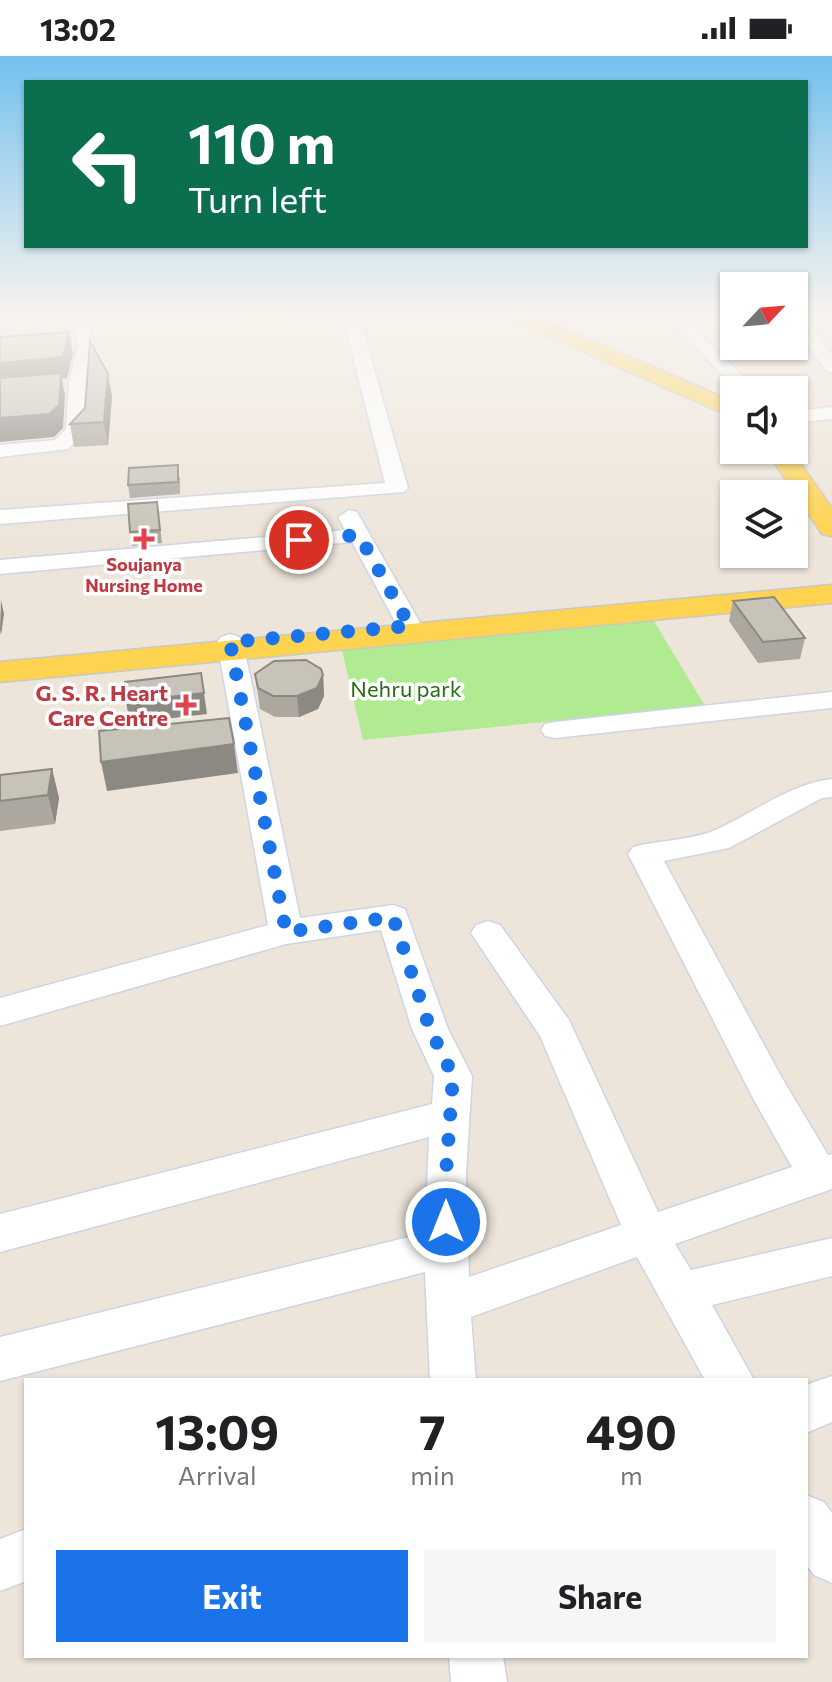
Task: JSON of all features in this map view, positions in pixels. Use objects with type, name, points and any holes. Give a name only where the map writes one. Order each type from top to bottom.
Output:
[{"type":"main road","points":[[684,389],[720,405]]},
{"type":"main road","points":[[700,389],[720,398]]},
{"type":"main road","points":[[788,464],[832,528]]},
{"type":"main road","points":[[804,464],[832,504]]},
{"type":"main road","points":[[412,630],[832,587]]},
{"type":"main road","points":[[0,662],[230,646],[832,594]]},
{"type":"main road","points":[[0,672],[230,646]]},
{"type":"street","points":[[0,451],[61,445],[76,431],[70,389]]},
{"type":"street","points":[[0,517],[397,488],[370,389]]},
{"type":"street","points":[[808,416],[832,413]]},
{"type":"street","points":[[335,494],[412,630]]},
{"type":"street","points":[[0,567],[359,535]]},
{"type":"street","points":[[230,646],[286,932]]},
{"type":"street","points":[[555,730],[832,700]]},
{"type":"street","points":[[448,1305],[825,1173],[768,1089],[644,854],[718,841],[815,790],[832,788]]},
{"type":"street","points":[[0,1012],[286,932],[393,917],[430,1029],[453,1076],[446,1173],[446,1247],[453,1378]]},
{"type":"street","points":[[488,933],[556,1030],[647,1235],[730,1378]]},
{"type":"street","points":[[0,1233],[450,1115]]},
{"type":"street","points":[[0,1359],[446,1247]]},
{"type":"street","points":[[679,1293],[832,1257]]},
{"type":"street","points":[[808,1408],[832,1399]]},
{"type":"street","points":[[808,1523],[832,1557]]},
{"type":"street","points":[[0,1565],[24,1556]]},
{"type":"street","points":[[476,1658],[479,1682]]},
{"type":"green space","name":"Nehru park","points":[[652,618],[705,706],[363,740],[341,646]]},
{"type":"building","points":[[0,389],[60,389],[59,405],[49,414],[0,418]]},
{"type":"building","points":[[86,389],[107,389],[104,422],[70,424],[85,408]]},
{"type":"building","points":[[178,465],[178,482],[128,485],[129,468]]},
{"type":"building","points":[[157,502],[160,530],[130,532],[128,504]]},
{"type":"building","points":[[774,597],[805,638],[763,642],[733,601]]},
{"type":"building","points":[[306,660],[321,669],[323,675],[317,688],[297,696],[273,696],[258,688],[255,674],[274,661]]},
{"type":"building","points":[[201,673],[204,693],[126,702],[125,682]]},
{"type":"building","points":[[229,718],[234,744],[101,762],[99,731]]},
{"type":"building","points":[[52,769],[48,795],[0,801],[0,775]]},
{"type":"place","name":"Soujanya Nursing Home","points":[[144,539]]},
{"type":"place","name":"G. S. R. Heart Care Centre","points":[[186,705]]},
{"type":"route","points":[[299,540],[359,535],[410,626],[230,642],[286,932],[393,917],[430,1029],[453,1076],[446,1222]]}]
